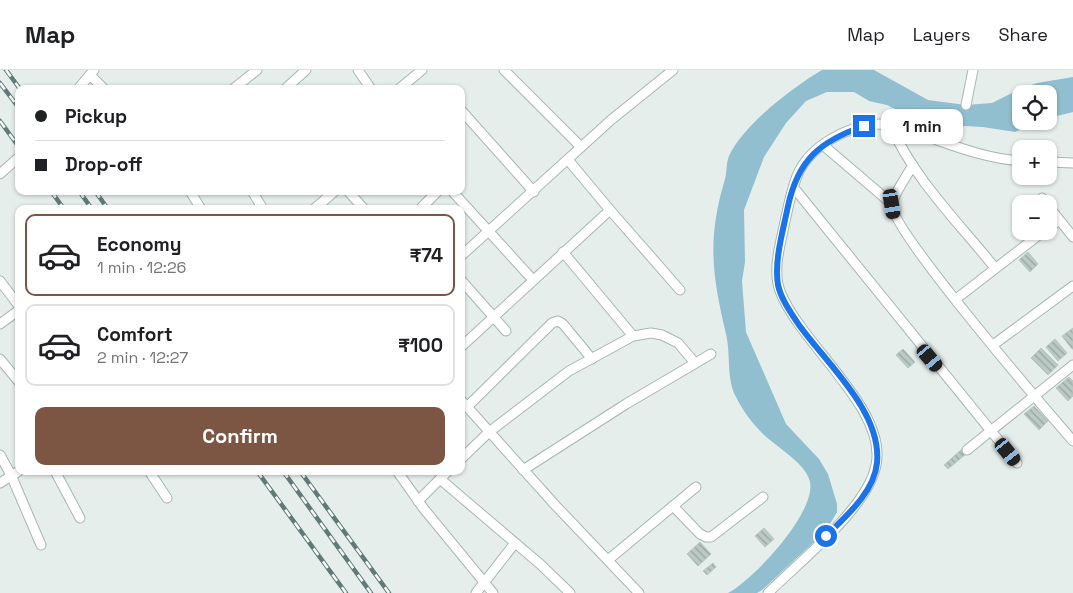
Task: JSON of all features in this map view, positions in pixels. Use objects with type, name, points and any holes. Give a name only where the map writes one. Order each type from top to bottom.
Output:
[{"type":"street","points":[[240,85],[257,70]]},
{"type":"street","points":[[289,85],[306,70]]},
{"type":"street","points":[[358,70],[368,85]]},
{"type":"street","points":[[404,85],[422,70]]},
{"type":"street","points":[[504,70],[581,147]]},
{"type":"street","points":[[465,253],[569,161],[581,147],[673,70]]},
{"type":"street","points":[[966,105],[973,70]]},
{"type":"street","points":[[82,85],[92,73],[101,85]]},
{"type":"street","points":[[465,114],[534,192]]},
{"type":"street","points":[[890,124],[913,165],[995,268]]},
{"type":"street","points":[[768,593],[848,514],[866,492],[877,463],[876,441],[865,411],[814,346],[792,314],[779,288],[778,266],[781,242],[794,188],[802,167],[823,145],[847,132],[864,126],[890,124],[907,128],[984,156],[1012,160]]},
{"type":"street","points":[[823,145],[892,204]]},
{"type":"street","points":[[0,174],[15,161]]},
{"type":"street","points":[[569,161],[680,290]]},
{"type":"street","points":[[1057,162],[1073,163]]},
{"type":"street","points":[[913,165],[892,204],[893,214],[901,229],[993,345],[1073,441]]},
{"type":"street","points":[[794,188],[1017,463]]},
{"type":"street","points":[[317,205],[325,195]]},
{"type":"street","points":[[352,195],[360,205]]},
{"type":"street","points":[[424,205],[434,195]]},
{"type":"street","points":[[456,195],[533,280]]},
{"type":"street","points":[[465,343],[610,210]]},
{"type":"street","points":[[1057,217],[1073,237]]},
{"type":"street","points":[[956,299],[1032,240]]},
{"type":"street","points":[[563,252],[633,336]]},
{"type":"street","points":[[0,281],[15,301]]},
{"type":"street","points":[[465,284],[506,331]]},
{"type":"street","points":[[993,345],[1073,286]]},
{"type":"street","points":[[0,324],[15,313]]},
{"type":"street","points":[[465,402],[552,323],[558,321],[563,324],[592,359]]},
{"type":"street","points":[[465,455],[488,432],[569,371],[633,336],[651,333],[662,334],[678,344],[695,363]]},
{"type":"street","points":[[523,470],[711,354]]},
{"type":"street","points":[[0,359],[15,377]]},
{"type":"street","points":[[967,450],[1073,365]]},
{"type":"street","points":[[465,404],[523,470],[639,593]]},
{"type":"street","points":[[0,455],[15,473],[0,483]]},
{"type":"street","points":[[16,475],[41,545]]},
{"type":"street","points":[[57,475],[80,518]]},
{"type":"street","points":[[152,475],[167,498]]},
{"type":"street","points":[[400,475],[418,501],[493,593]]},
{"type":"street","points":[[418,501],[444,475]]},
{"type":"street","points":[[440,479],[570,593]]},
{"type":"street","points":[[608,560],[696,487]]},
{"type":"street","points":[[673,506],[700,534],[711,537],[764,497]]},
{"type":"street","points":[[476,593],[515,543]]},
{"type":"water","points":[[822,70],[874,70],[928,100],[966,105],[992,103],[1012,93],[1012,130],[1019,130],[1015,132],[983,127],[925,124],[887,105],[869,101],[854,92],[827,92],[806,101],[786,123],[764,157],[744,210],[745,262],[742,281],[746,332],[786,424],[819,459],[828,474],[837,504],[837,512],[826,531],[762,590],[757,593],[728,593],[752,575],[781,544],[803,511],[809,495],[810,482],[808,475],[797,462],[755,426],[733,390],[727,342],[717,293],[714,257],[716,220],[729,156],[745,132],[797,86]]},
{"type":"water","points":[[1073,77],[1073,112],[1057,116],[1057,85],[1031,85]]},
{"type":"building","points":[[1028,252],[1038,264],[1030,272],[1019,260]]},
{"type":"building","points":[[1073,328],[1073,349],[1072,349],[1062,336]]},
{"type":"building","points":[[1055,339],[1067,353],[1058,361],[1046,347]]},
{"type":"building","points":[[1041,348],[1058,365],[1048,375],[1031,358]]},
{"type":"building","points":[[903,349],[915,362],[908,368],[896,355]]},
{"type":"building","points":[[1069,377],[1073,381],[1073,396],[1068,401],[1056,388]]},
{"type":"building","points":[[1034,406],[1048,421],[1039,430],[1024,414]]},
{"type":"building","points":[[962,449],[966,454],[948,469],[944,465]]},
{"type":"building","points":[[764,528],[774,539],[765,547],[755,536]]},
{"type":"building","points":[[700,542],[711,554],[698,566],[687,554]]},
{"type":"building","points":[[713,563],[716,567],[707,575],[703,571]]},
{"type":"railway","points":[[6,70],[17,85]]},
{"type":"railway","points":[[0,83],[15,103]]},
{"type":"railway","points":[[0,121],[15,142]]},
{"type":"railway","points":[[54,195],[61,205]]},
{"type":"railway","points":[[82,195],[89,205]]},
{"type":"railway","points":[[98,195],[105,205]]},
{"type":"railway","points":[[260,475],[346,593]]},
{"type":"railway","points":[[286,475],[371,593]]},
{"type":"railway","points":[[303,475],[389,593]]},
{"type":"route","points":[[826,536],[866,492],[873,478],[877,463],[876,441],[865,411],[814,346],[784,300],[777,278],[778,266],[789,202],[797,176],[802,167],[823,145],[834,138],[864,126]]}]
